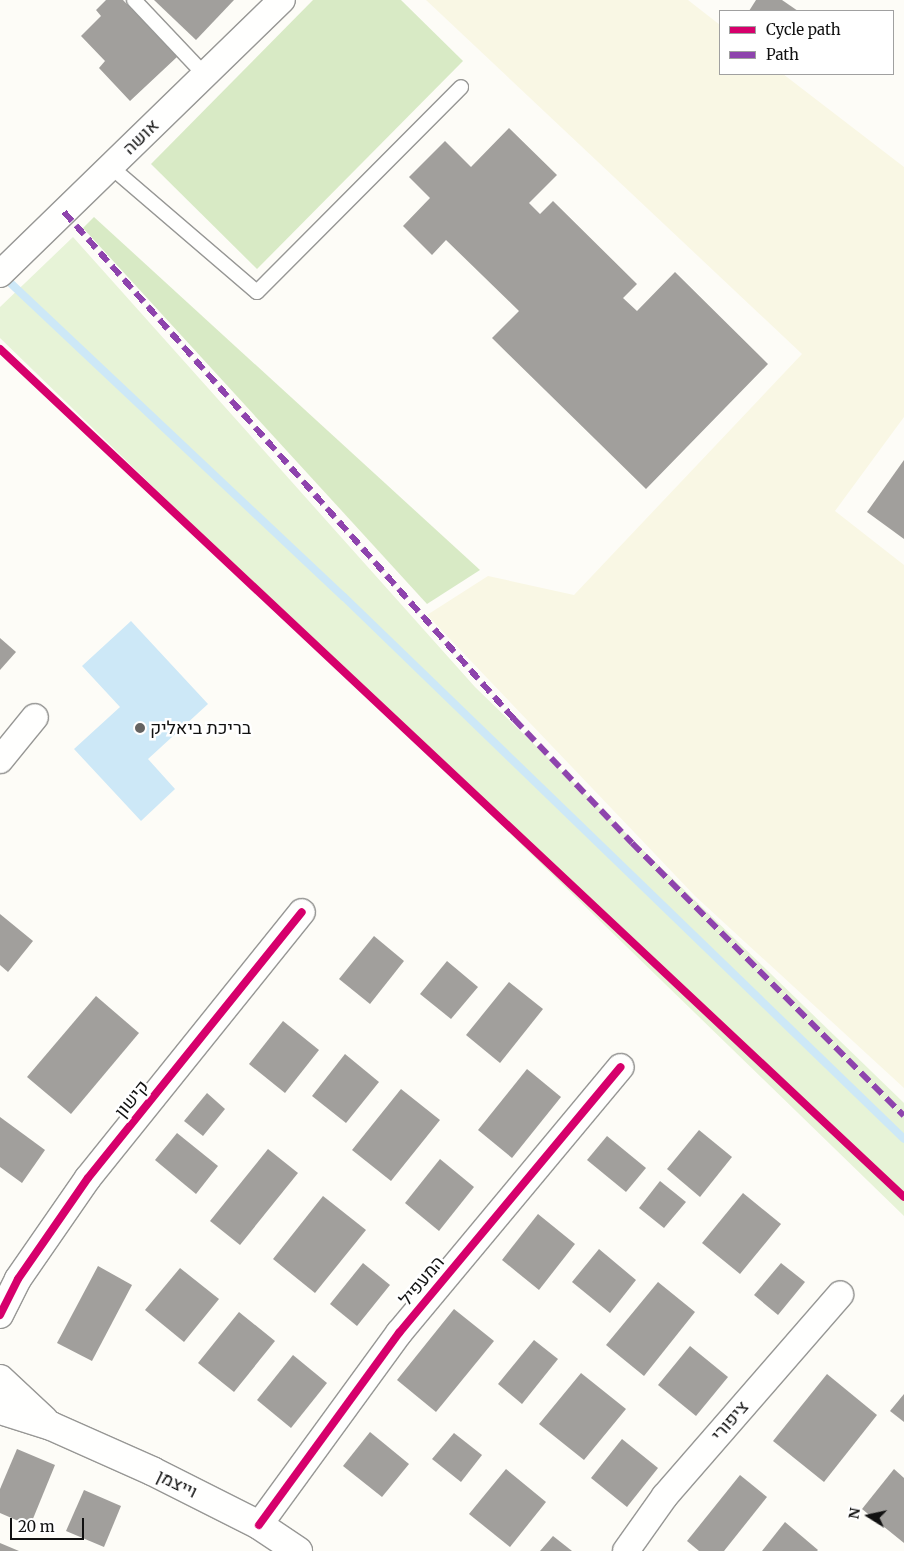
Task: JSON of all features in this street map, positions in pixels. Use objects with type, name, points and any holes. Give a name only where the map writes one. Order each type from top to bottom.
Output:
[{"type":"street","name":"אושה","points":[[9,266],[282,0]]},
{"type":"street","points":[[0,760],[35,718]]},
{"type":"street","name":"קישון","points":[[0,1315],[18,1279],[88,1178],[302,912]]},
{"type":"street","name":"המעפיל","points":[[258,1525],[399,1333],[621,1066]]},
{"type":"street","name":"ציפורי","points":[[626,1551],[665,1496],[840,1295]]},
{"type":"street","name":"וייצמן","points":[[0,1379],[51,1426]]},
{"type":"street","name":"וייצמן","points":[[0,1410],[51,1426],[152,1472],[258,1525],[298,1551]]},
{"type":"lane","points":[[134,0],[205,75]]},
{"type":"lane","points":[[111,167],[257,292],[461,87]]},
{"type":"shaded area","points":[[426,0],[688,0],[719,24],[719,75],[784,75],[904,167],[904,417],[835,511],[904,565],[904,1088],[695,896],[427,615],[488,576],[574,595],[802,354]]},
{"type":"green space","points":[[313,0],[401,0],[463,61],[257,269],[151,164]]},
{"type":"green space","points":[[94,217],[480,570],[427,604],[83,228]]},
{"type":"green space","points":[[73,237],[475,687],[904,1103],[904,1216],[0,338],[0,307]]},
{"type":"water","name":"בריכת ביאליק","points":[[131,621],[208,704],[148,759],[175,789],[141,821],[74,749],[120,707],[82,666]]},
{"type":"building","points":[[106,0],[123,0],[177,57],[130,101],[99,68],[105,61],[81,36],[101,16],[96,10]]},
{"type":"building","points":[[154,0],[234,0],[196,40]]},
{"type":"building","points":[[756,0],[782,0],[797,10],[750,10]]},
{"type":"building","points":[[509,128],[557,175],[529,203],[540,214],[553,201],[637,284],[623,298],[637,311],[675,272],[768,364],[646,489],[492,338],[519,311],[446,240],[432,255],[403,226],[430,198],[409,177],[445,141],[471,167]]},
{"type":"building","points":[[904,460],[904,539],[867,512]]},
{"type":"building","points":[[0,638],[16,652],[0,670]]},
{"type":"building","points":[[0,914],[33,941],[8,972],[0,965]]},
{"type":"building","points":[[374,936],[404,961],[370,1004],[339,979]]},
{"type":"building","points":[[447,961],[478,987],[451,1019],[420,994]]},
{"type":"building","points":[[509,982],[543,1009],[500,1063],[466,1035]]},
{"type":"building","points":[[96,996],[139,1033],[71,1114],[27,1077]]},
{"type":"building","points":[[283,1021],[319,1050],[285,1093],[249,1064]]},
{"type":"building","points":[[345,1054],[379,1082],[346,1123],[312,1096]]},
{"type":"building","points":[[527,1069],[561,1097],[512,1158],[478,1130]]},
{"type":"building","points":[[401,1089],[440,1120],[391,1181],[352,1150]]},
{"type":"building","points":[[207,1093],[225,1109],[203,1136],[184,1121]]},
{"type":"building","points":[[0,1117],[45,1150],[22,1183],[0,1167]]},
{"type":"building","points":[[699,1130],[732,1157],[700,1197],[667,1169]]},
{"type":"building","points":[[177,1133],[218,1166],[196,1194],[155,1160]]},
{"type":"building","points":[[607,1136],[646,1168],[626,1192],[587,1160]]},
{"type":"building","points":[[268,1149],[298,1173],[240,1245],[210,1221]]},
{"type":"building","points":[[440,1159],[474,1187],[439,1231],[405,1203]]},
{"type":"building","points":[[660,1181],[686,1202],[664,1228],[639,1208]]},
{"type":"building","points":[[743,1193],[781,1224],[740,1274],[702,1243]]},
{"type":"building","points":[[323,1196],[366,1230],[315,1293],[273,1259]]},
{"type":"building","points":[[538,1214],[575,1244],[539,1290],[502,1260]]},
{"type":"building","points":[[599,1249],[636,1280],[610,1313],[572,1282]]},
{"type":"building","points":[[363,1263],[390,1285],[357,1326],[330,1304]]},
{"type":"building","points":[[781,1263],[805,1282],[778,1315],[754,1295]]},
{"type":"building","points":[[98,1266],[132,1285],[92,1361],[57,1343]]},
{"type":"building","points":[[180,1268],[219,1299],[184,1342],[145,1310]]},
{"type":"building","points":[[658,1282],[695,1312],[644,1376],[606,1345]]},
{"type":"building","points":[[454,1309],[494,1341],[436,1412],[397,1380]]},
{"type":"building","points":[[239,1312],[275,1341],[234,1392],[198,1363]]},
{"type":"building","points":[[534,1340],[558,1359],[522,1404],[498,1384]]},
{"type":"building","points":[[690,1346],[728,1377],[696,1416],[658,1385]]},
{"type":"building","points":[[293,1355],[327,1383],[291,1428],[257,1400]]},
{"type":"building","points":[[581,1373],[626,1409],[584,1460],[539,1424]]},
{"type":"building","points":[[827,1374],[877,1415],[824,1482],[773,1441]]},
{"type":"building","points":[[904,1394],[904,1422],[890,1411]]},
{"type":"building","points":[[370,1432],[409,1464],[382,1497],[343,1466]]},
{"type":"building","points":[[454,1433],[482,1455],[461,1482],[432,1459]]},
{"type":"building","points":[[622,1439],[658,1468],[627,1507],[591,1478]]},
{"type":"building","points":[[17,1449],[55,1465],[30,1526],[0,1513],[0,1489]]},
{"type":"building","points":[[506,1469],[546,1502],[510,1547],[469,1514]]},
{"type":"building","points":[[894,1469],[904,1478],[904,1543],[862,1509]]},
{"type":"building","points":[[740,1475],[767,1497],[724,1551],[699,1551],[687,1541]]},
{"type":"building","points":[[84,1490],[121,1506],[104,1547],[66,1531]]},
{"type":"building","points":[[785,1522],[818,1550],[762,1551]]},
{"type":"building","points":[[553,1536],[572,1551],[540,1551]]},
{"type":"building","points":[[0,1543],[19,1551],[0,1551]]},
{"type":"waterway","points":[[3,276],[344,597],[904,1139]]},
{"type":"marked path","points":[[64,212],[514,719],[632,843],[904,1116]]},
{"type":"cycle path","points":[[0,349],[904,1197]]},
{"type":"cycle path","points":[[0,1315],[18,1279],[88,1178],[302,912]]},
{"type":"cycle path","points":[[259,1525],[399,1333],[621,1067]]},
{"type":"place","name":"בריכת ביאליק","points":[[140,728]]}]
